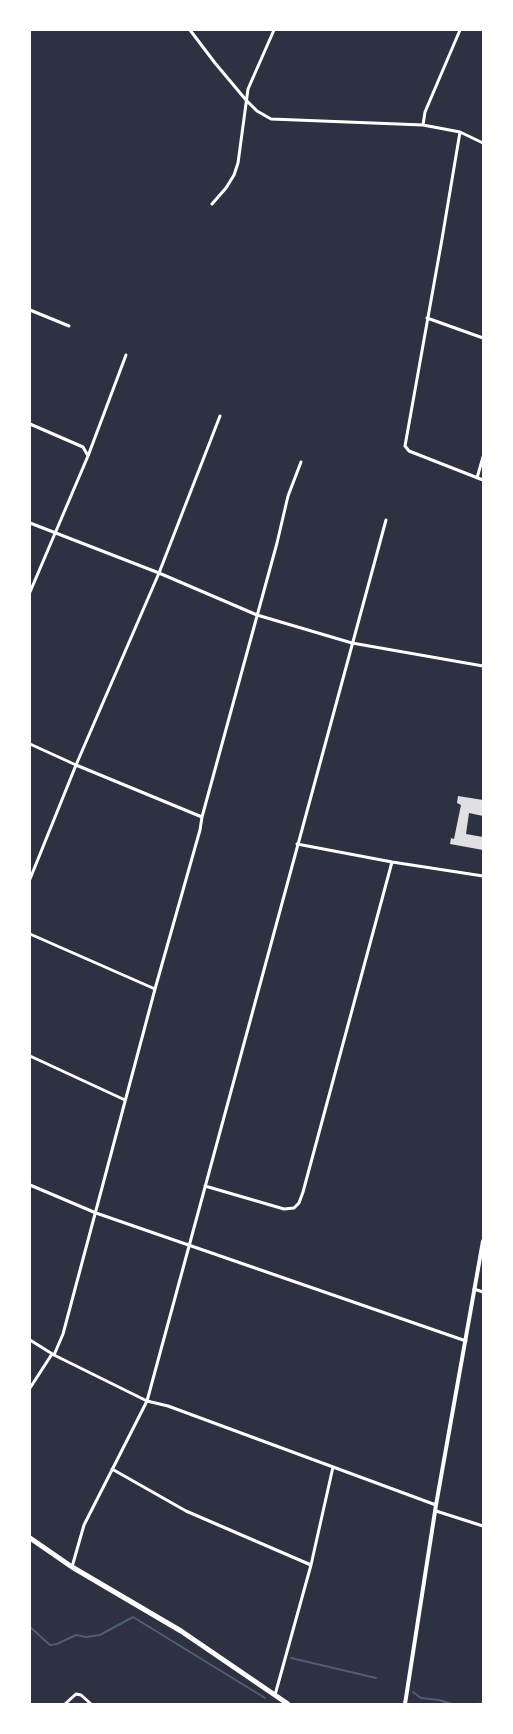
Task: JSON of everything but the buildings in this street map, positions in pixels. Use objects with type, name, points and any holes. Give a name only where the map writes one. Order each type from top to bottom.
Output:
[{"type":"highway","points":[[30,1538],[72,1567],[181,1631],[288,1704]]},
{"type":"street","points":[[190,30],[246,100],[257,111],[270,119],[422,125],[460,132],[483,143]]},
{"type":"street","points":[[212,204],[226,188],[234,174],[238,162],[248,89],[274,30]]},
{"type":"street","points":[[422,125],[425,112],[460,30]]},
{"type":"street","points":[[460,132],[405,446],[409,451],[483,480]]},
{"type":"street","points":[[30,310],[69,326]]},
{"type":"street","points":[[427,318],[483,338]]},
{"type":"street","points":[[30,592],[88,456],[126,355]]},
{"type":"street","points":[[30,879],[76,765],[159,573],[220,416]]},
{"type":"street","points":[[30,424],[83,447],[88,456]]},
{"type":"street","points":[[477,478],[483,457]]},
{"type":"street","points":[[30,1388],[53,1355],[63,1334],[155,989],[200,830],[202,817],[256,615],[277,543],[288,496],[301,462]]},
{"type":"street","points":[[72,1567],[84,1525],[147,1401],[386,520]]},
{"type":"street","points":[[30,522],[159,573],[256,615],[352,643],[483,666]]},
{"type":"street","points":[[30,744],[76,765],[202,817]]},
{"type":"street","points":[[297,844],[392,862],[483,876]]},
{"type":"street","points":[[205,1186],[284,1209],[294,1208],[299,1202],[392,862]]},
{"type":"street","points":[[30,934],[155,989]]},
{"type":"street","points":[[30,1056],[126,1100]]},
{"type":"street","points":[[30,1185],[96,1213],[466,1340]]},
{"type":"street","points":[[405,1704],[436,1505],[483,1241]]},
{"type":"street","points":[[474,1289],[483,1292]]},
{"type":"street","points":[[30,1340],[53,1355],[147,1401],[168,1406],[436,1505]]},
{"type":"street","points":[[275,1695],[311,1565],[333,1467]]},
{"type":"street","points":[[112,1469],[186,1511],[311,1565]]},
{"type":"street","points":[[436,1511],[483,1526]]},
{"type":"street","points":[[65,1704],[76,1694],[81,1695],[91,1704]]},
{"type":"waterway","points":[[30,1627],[50,1645],[57,1644],[76,1635],[86,1637],[100,1635],[133,1617],[265,1698]]},
{"type":"waterway","points":[[291,1658],[376,1678]]},
{"type":"waterway","points":[[413,1692],[421,1698],[439,1700],[452,1704]]},
{"type":"waterway","points":[[477,1704],[483,1703]]}]
